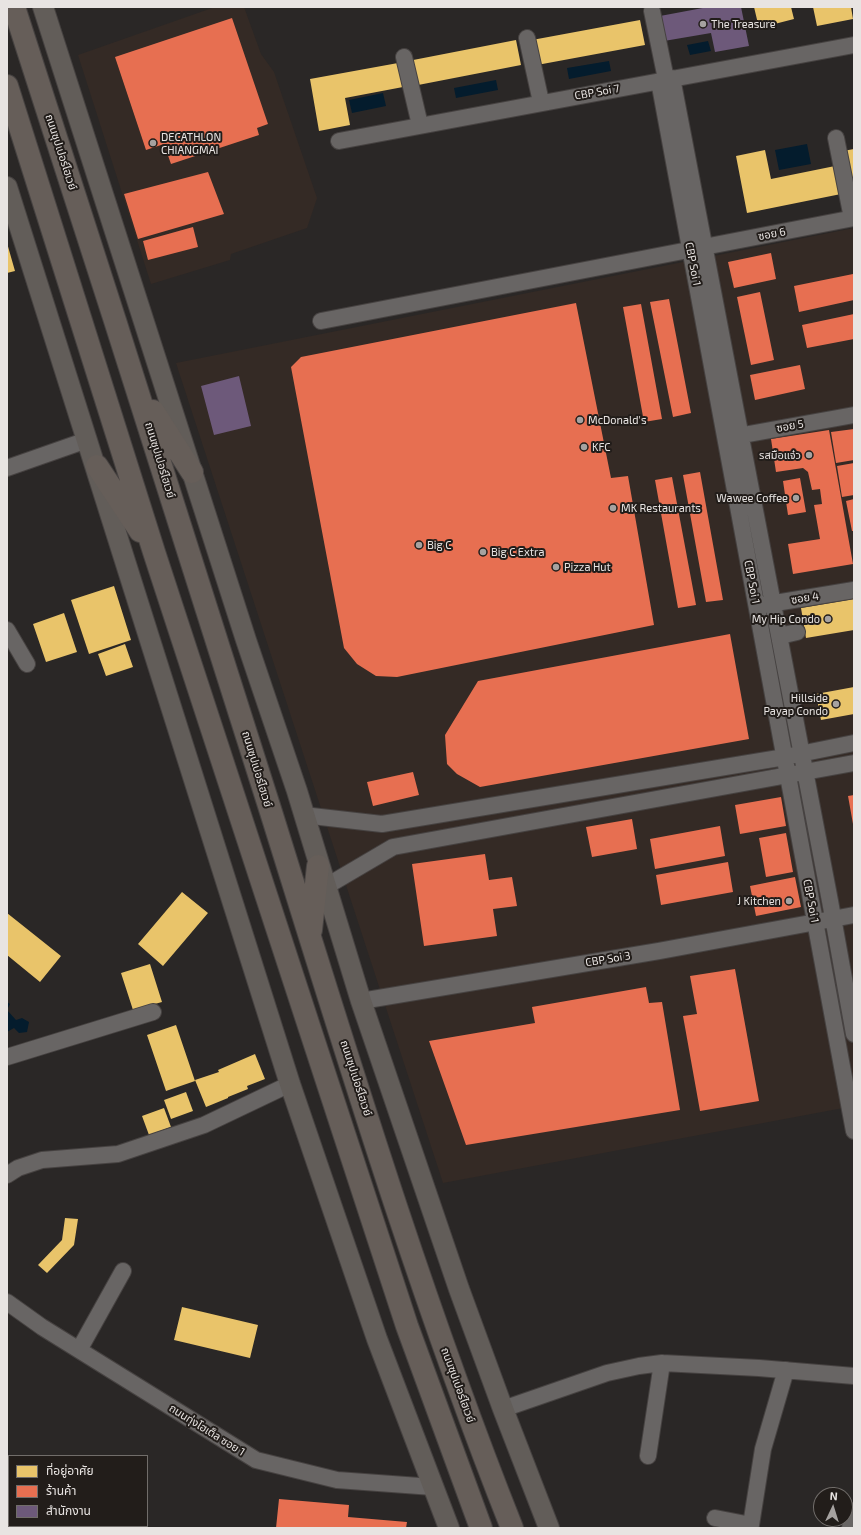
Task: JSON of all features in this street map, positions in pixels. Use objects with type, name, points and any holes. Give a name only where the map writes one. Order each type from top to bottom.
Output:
[{"type":"highway","name":"ถนนซุปเปอร์ไฮเวย์","points":[[14,7],[137,387],[310,938],[431,1310],[512,1528]]},
{"type":"highway","points":[[7,86],[154,552],[407,1326],[481,1528]]},
{"type":"highway","points":[[137,387],[192,472]]},
{"type":"highway","points":[[97,466],[154,552]]},
{"type":"highway","points":[[310,938],[318,866]]},
{"type":"main road","points":[[43,7],[304,815],[318,866],[361,1001],[460,1289],[503,1409],[549,1528]]},
{"type":"main road","points":[[7,187],[87,440],[97,466],[290,1084],[377,1339],[449,1528]]},
{"type":"street","name":"CBP Soi 1","points":[[652,12],[666,79],[733,437],[757,607],[854,1131]]},
{"type":"street","points":[[528,38],[541,102]]},
{"type":"street","name":"CBP Soi 7","points":[[339,141],[541,102],[854,45]]},
{"type":"street","points":[[404,57],[420,125]]},
{"type":"street","points":[[836,138],[853,218]]},
{"type":"street","name":"ซอย 6","points":[[321,321],[853,218]]},
{"type":"street","name":"ซอย 5","points":[[733,437],[854,415]]},
{"type":"street","name":"CBP Soi 1","points":[[733,437],[780,636],[834,919],[854,1034]]},
{"type":"street","points":[[7,468],[87,440]]},
{"type":"street","name":"ซอย 4","points":[[757,607],[854,590]]},
{"type":"street","points":[[7,630],[27,664]]},
{"type":"street","points":[[780,636],[797,632]]},
{"type":"street","points":[[304,815],[382,824],[785,757],[854,743]]},
{"type":"street","points":[[325,887],[393,847],[805,770],[854,763]]},
{"type":"street","points":[[382,824],[393,847]]},
{"type":"street","name":"CBP Soi 3","points":[[361,1001],[660,951],[854,915]]},
{"type":"street","points":[[7,1057],[153,1012]]},
{"type":"street","points":[[7,1175],[18,1168],[42,1160],[118,1154],[204,1125],[290,1084]]},
{"type":"street","points":[[79,1350],[123,1270]]},
{"type":"street","name":"ถนนทุ่งโฮเต็ล ซอย 1","points":[[7,1302],[42,1327],[256,1460],[337,1480],[433,1487]]},
{"type":"street","points":[[648,1456],[662,1363]]},
{"type":"street","points":[[503,1409],[607,1372],[662,1363],[786,1370],[854,1376]]},
{"type":"street","points":[[715,1518],[751,1525],[763,1449],[786,1370]]},
{"type":"street","points":[[850,1528],[854,1511]]},
{"type":"shaded area","points":[[215,7],[244,7],[261,54],[274,72],[317,198],[307,228],[231,254],[230,260],[151,284],[78,55]]},
{"type":"shaded area","points":[[854,228],[854,1106],[443,1183],[176,363]]},
{"type":"water","points":[[708,41],[711,51],[690,55],[687,45]]},
{"type":"water","points":[[609,61],[611,71],[569,79],[567,68]]},
{"type":"water","points":[[496,80],[498,90],[456,98],[454,88]]},
{"type":"water","points":[[383,93],[386,106],[352,113],[349,100]]},
{"type":"water","points":[[807,144],[811,164],[779,170],[775,150]]},
{"type":"water","points":[[7,1002],[10,1004],[7,1010]]},
{"type":"water","points":[[7,1010],[16,1020],[22,1018],[29,1022],[27,1032],[19,1033],[14,1028],[7,1032]]},
{"type":"building: ที่อยู่อาศัย","points":[[754,7],[791,7],[794,19],[759,28]]},
{"type":"building: ที่อยู่อาศัย","points":[[813,7],[851,7],[853,19],[817,26]]},
{"type":"building: ที่อยู่อาศัย","points":[[640,20],[645,45],[537,65],[532,40]]},
{"type":"building: ที่อยู่อาศัย","points":[[516,40],[521,65],[413,86],[408,61]]},
{"type":"building: ที่อยู่อาศัย","points":[[398,63],[403,87],[345,98],[350,125],[319,131],[310,79]]},
{"type":"building: ที่อยู่อาศัย","points":[[854,149],[854,194],[843,151]]},
{"type":"building: ที่อยู่อาศัย","points":[[765,150],[771,179],[835,166],[841,194],[747,213],[736,156]]},
{"type":"building: ที่อยู่อาศัย","points":[[7,243],[15,271],[7,273]]},
{"type":"building: ที่อยู่อาศัย","points":[[114,586],[131,640],[89,654],[71,600]]},
{"type":"building: ที่อยู่อาศัย","name":"My Hip Condo","points":[[854,599],[854,630],[806,638],[801,608]]},
{"type":"building: ที่อยู่อาศัย","points":[[64,613],[77,652],[46,662],[33,624]]},
{"type":"building: ที่อยู่อาศัย","points":[[125,644],[133,667],[106,676],[98,654]]},
{"type":"building: ที่อยู่อาศัย","name":"Hillside Payap Condo","points":[[854,687],[854,714],[821,720],[816,694]]},
{"type":"building: ที่อยู่อาศัย","points":[[182,892],[208,913],[163,966],[138,944]]},
{"type":"building: ที่อยู่อาศัย","points":[[7,913],[61,956],[40,982],[7,955]]},
{"type":"building: ที่อยู่อาศัย","points":[[150,964],[162,1002],[133,1010],[121,973]]},
{"type":"building: ที่อยู่อาศัย","points":[[176,1025],[195,1081],[166,1091],[147,1035]]},
{"type":"building: ที่อยู่อาศัย","points":[[255,1054],[265,1079],[247,1086],[248,1089],[206,1107],[195,1080],[219,1072],[218,1070]]},
{"type":"building: ที่อยู่อาศัย","points":[[186,1092],[193,1111],[171,1119],[164,1100]]},
{"type":"building: ที่อยู่อาศัย","points":[[164,1108],[171,1127],[149,1135],[142,1116]]},
{"type":"building: ที่อยู่อาศัย","points":[[65,1218],[78,1219],[74,1245],[47,1273],[38,1265],[62,1240]]},
{"type":"building: ที่อยู่อาศัย","points":[[182,1307],[258,1325],[250,1358],[174,1340]]},
{"type":"building: ร้านค้า","points":[[232,18],[268,124],[257,128],[259,135],[171,164],[164,144],[146,150],[115,57]]},
{"type":"building: ร้านค้า","points":[[208,172],[224,214],[138,239],[124,194]]},
{"type":"building: ร้านค้า","points":[[193,227],[198,247],[148,260],[143,241]]},
{"type":"building: ร้านค้า","points":[[771,253],[776,279],[734,288],[728,262]]},
{"type":"building: ร้านค้า","points":[[853,274],[854,300],[799,312],[794,286]]},
{"type":"building: ร้านค้า","points":[[760,292],[774,360],[751,365],[737,297]]},
{"type":"building: ร้านค้า","points":[[669,299],[691,413],[673,417],[650,302]]},
{"type":"building: ร้านค้า","name":"Big C Extra","points":[[576,303],[611,478],[628,476],[654,625],[397,677],[376,676],[357,664],[344,648],[291,367],[301,357]]},
{"type":"building: ร้านค้า","points":[[641,304],[662,419],[644,422],[623,307]]},
{"type":"building: ร้านค้า","points":[[854,314],[854,339],[807,348],[802,325]]},
{"type":"building: ร้านค้า","points":[[800,365],[805,389],[755,400],[750,375]]},
{"type":"building: ร้านค้า","points":[[854,429],[854,460],[836,463],[831,432]]},
{"type":"building: ร้านค้า","points":[[829,430],[853,564],[793,574],[788,544],[820,539],[814,505],[822,504],[820,489],[812,490],[808,472],[803,468],[776,472],[771,439]]},
{"type":"building: ร้านค้า","points":[[854,463],[854,495],[842,497],[837,466]]},
{"type":"building: ร้านค้า","points":[[700,472],[723,600],[706,602],[683,475]]},
{"type":"building: ร้านค้า","points":[[672,477],[696,605],[678,608],[655,480]]},
{"type":"building: ร้านค้า","points":[[800,478],[806,512],[788,515],[783,481]]},
{"type":"building: ร้านค้า","points":[[854,499],[854,531],[852,531],[846,501]]},
{"type":"building: ร้านค้า","points":[[730,634],[749,739],[480,787],[457,774],[447,764],[445,735],[478,681]]},
{"type":"building: ร้านค้า","points":[[413,772],[419,795],[373,806],[367,782]]},
{"type":"building: ร้านค้า","points":[[854,795],[854,824],[853,824],[848,796]]},
{"type":"building: ร้านค้า","points":[[781,797],[786,826],[740,834],[735,805]]},
{"type":"building: ร้านค้า","points":[[632,819],[637,849],[592,857],[586,827]]},
{"type":"building: ร้านค้า","points":[[720,826],[725,856],[655,869],[650,839]]},
{"type":"building: ร้านค้า","points":[[786,833],[793,872],[766,877],[759,838]]},
{"type":"building: ร้านค้า","points":[[485,854],[489,880],[512,877],[517,906],[493,909],[497,936],[424,946],[412,864]]},
{"type":"building: ร้านค้า","points":[[728,862],[733,892],[661,905],[656,875]]},
{"type":"building: ร้านค้า","points":[[795,877],[801,907],[756,916],[750,886]]},
{"type":"building: ร้านค้า","points":[[735,969],[759,1101],[700,1111],[683,1016],[697,1014],[690,976]]},
{"type":"building: ร้านค้า","points":[[646,987],[649,1003],[662,1002],[680,1110],[466,1145],[429,1041],[535,1023],[532,1007]]},
{"type":"building: ร้านค้า","points":[[279,1499],[349,1505],[348,1517],[407,1522],[406,1528],[276,1528]]},
{"type":"building: สำนักงาน","name":"The Treasure","points":[[708,7],[741,7],[749,46],[715,52],[711,33],[664,41],[660,16]]},
{"type":"building: สำนักงาน","points":[[239,376],[251,426],[214,435],[201,386]]},
{"type":"place","name":"The Treasure","points":[[703,24]]},
{"type":"place","name":"DECATHLON CHIANGMAI","points":[[153,143]]},
{"type":"place","name":"McDonald's","points":[[580,420]]},
{"type":"place","name":"KFC","points":[[584,447]]},
{"type":"place","name":"รสมือแจ๋ว","points":[[809,455]]},
{"type":"place","name":"Wawee Coffee","points":[[796,498]]},
{"type":"place","name":"MK Restaurants","points":[[613,508]]},
{"type":"place","name":"Big C","points":[[419,545]]},
{"type":"place","name":"Big C Extra","points":[[483,552]]},
{"type":"place","name":"Pizza Hut","points":[[556,567]]},
{"type":"place","name":"My Hip Condo","points":[[828,619]]},
{"type":"place","name":"Hillside Payap Condo","points":[[836,704]]},
{"type":"place","name":"J Kitchen","points":[[789,901]]}]
